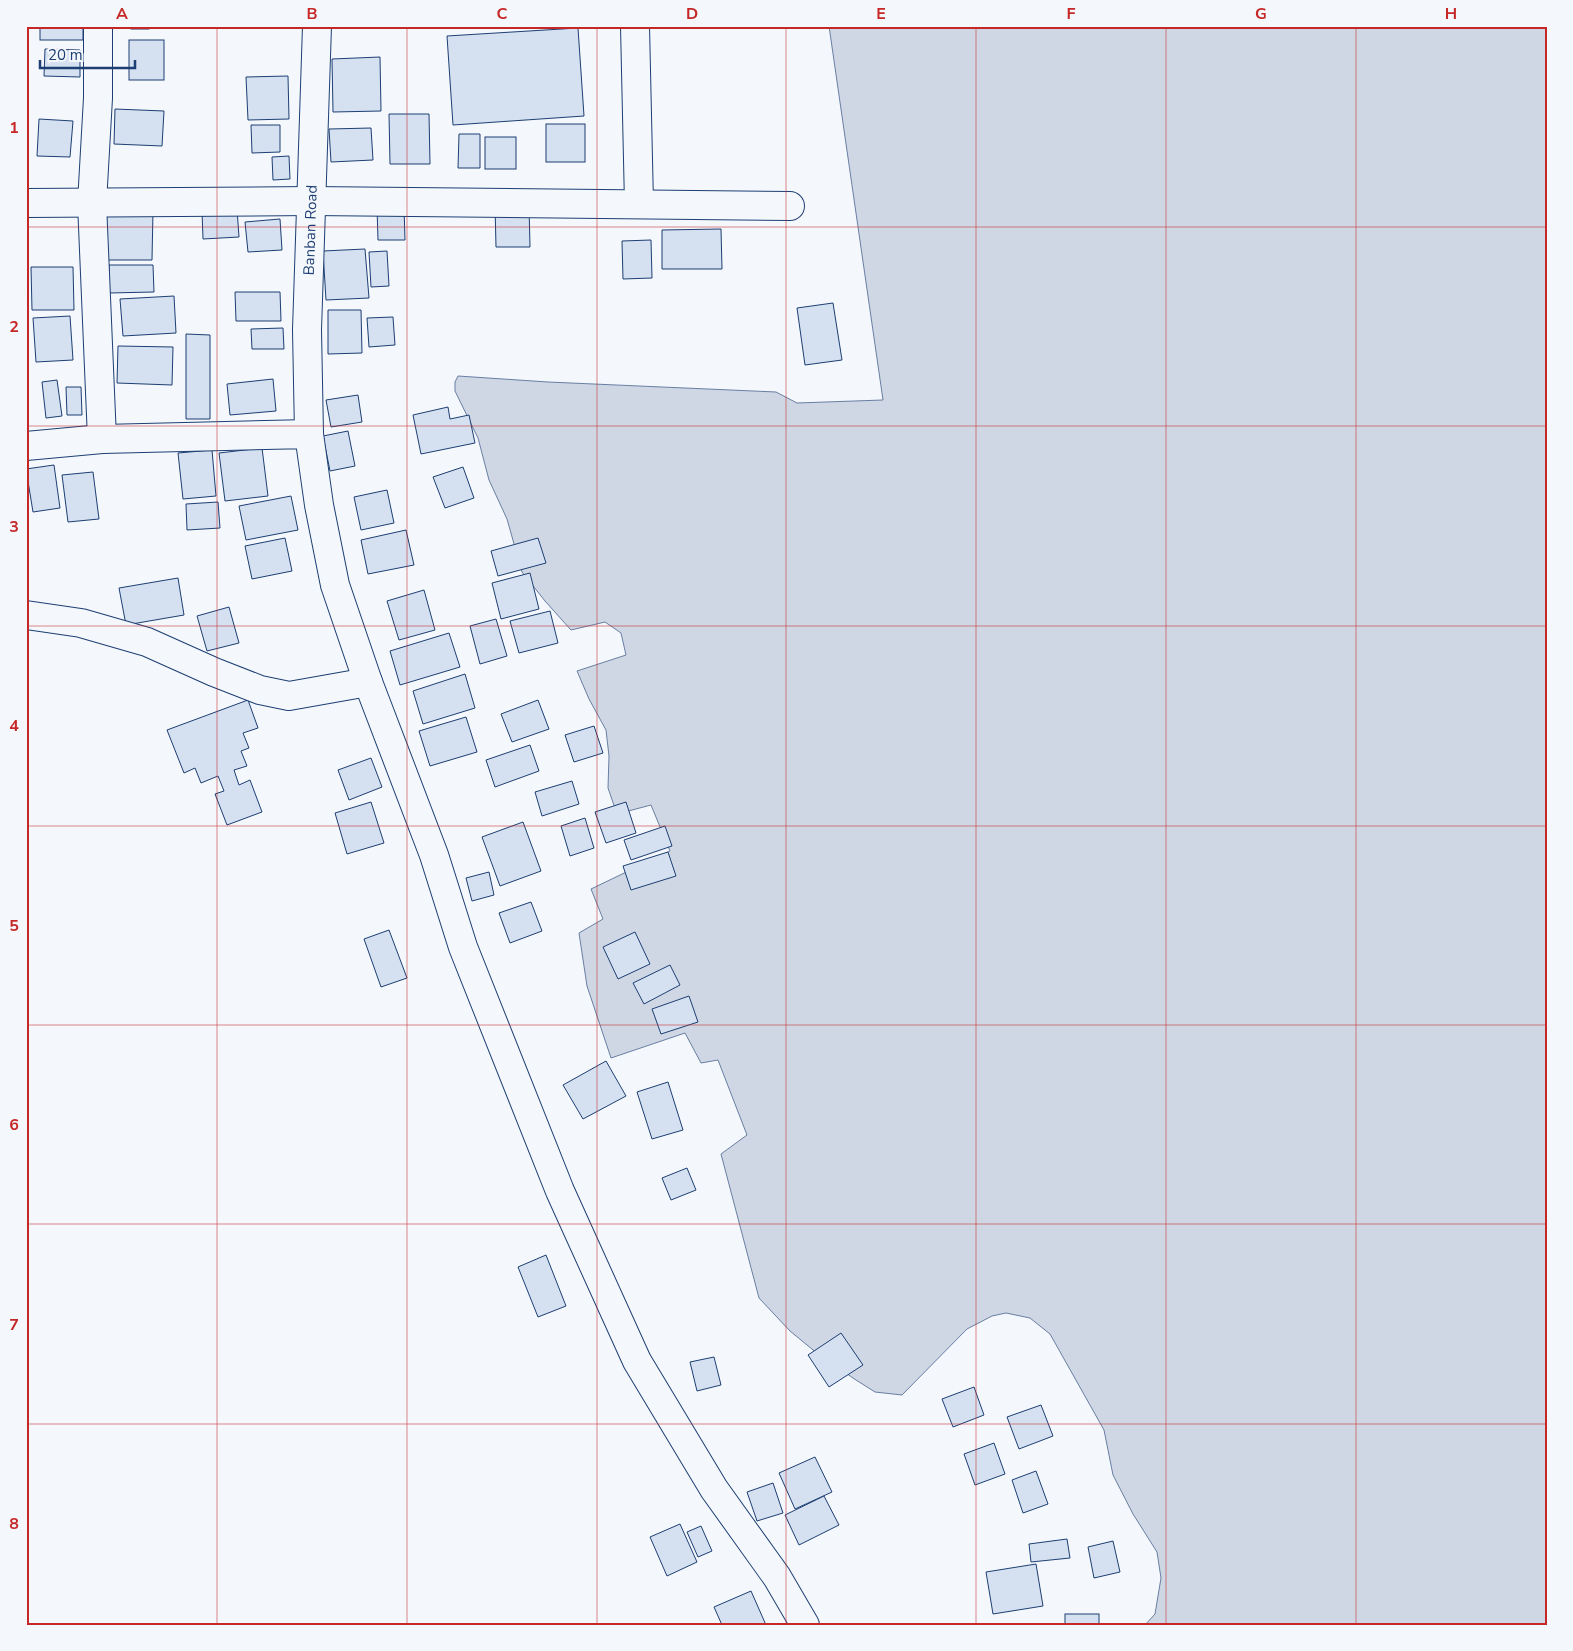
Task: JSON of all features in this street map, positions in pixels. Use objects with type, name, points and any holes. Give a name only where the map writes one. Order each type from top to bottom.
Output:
[{"type":"street","points":[[98,26],[98,98],[92,203],[102,439]]},
{"type":"street","name":"Banban Road","points":[[317,26],[307,330],[309,434],[320,505],[336,585],[368,682],[434,855],[466,956],[560,1191],[637,1361],[714,1489],[777,1577],[805,1625]]},
{"type":"street","points":[[635,26],[639,204]]},
{"type":"street","points":[[26,203],[312,202],[790,206]]},
{"type":"street","points":[[26,446],[102,439],[309,434]]},
{"type":"street","points":[[26,615],[81,623],[146,642],[251,686],[289,696],[368,682]]},
{"type":"shaded area","points":[[829,26],[1547,26],[1547,1625],[1145,1625],[1155,1614],[1161,1578],[1157,1552],[1133,1514],[1113,1475],[1104,1430],[1050,1334],[1030,1318],[1006,1313],[992,1316],[967,1329],[902,1395],[875,1392],[818,1354],[790,1331],[759,1298],[721,1154],[747,1135],[718,1060],[701,1063],[685,1033],[611,1058],[587,986],[579,933],[603,919],[591,889],[670,851],[651,805],[617,814],[608,788],[609,756],[606,730],[589,699],[577,671],[626,655],[621,633],[605,622],[571,630],[522,572],[507,519],[489,480],[478,438],[455,391],[455,382],[458,376],[776,392],[797,403],[883,400]]},
{"type":"building","points":[[40,26],[83,26],[83,40],[40,40]]},
{"type":"building","points":[[131,26],[149,26],[149,29],[131,29]]},
{"type":"building","points":[[578,28],[584,116],[453,125],[447,36]]},
{"type":"building","points":[[129,40],[164,40],[164,80],[129,80]]},
{"type":"building","points":[[45,49],[80,50],[80,77],[44,76]]},
{"type":"building","points":[[380,57],[381,111],[333,112],[332,59]]},
{"type":"building","points":[[288,76],[289,119],[248,120],[246,77]]},
{"type":"building","points":[[115,109],[164,111],[162,146],[114,144]]},
{"type":"building","points":[[389,114],[429,114],[430,164],[390,164]]},
{"type":"building","points":[[39,119],[73,121],[70,157],[37,156]]},
{"type":"building","points":[[546,124],[585,124],[585,162],[546,162]]},
{"type":"building","points":[[251,125],[280,125],[280,152],[252,153]]},
{"type":"building","points":[[371,128],[373,160],[331,162],[329,129]]},
{"type":"building","points":[[459,134],[480,134],[480,168],[458,168]]},
{"type":"building","points":[[485,137],[516,137],[516,169],[485,169]]},
{"type":"building","points":[[289,156],[290,179],[273,180],[272,157]]},
{"type":"building","points":[[495,205],[529,205],[530,247],[496,247]]},
{"type":"building","points":[[404,207],[405,240],[378,240],[377,208]]},
{"type":"building","points":[[237,209],[239,237],[203,239],[202,211]]},
{"type":"building","points":[[104,211],[153,211],[152,260],[104,260]]},
{"type":"building","points":[[280,219],[282,250],[248,252],[245,222]]},
{"type":"building","points":[[721,229],[722,269],[662,269],[662,230]]},
{"type":"building","points":[[651,240],[652,278],[623,279],[622,241]]},
{"type":"building","points":[[365,249],[369,298],[326,300],[323,251]]},
{"type":"building","points":[[387,251],[389,286],[371,287],[369,252]]},
{"type":"building","points":[[109,265],[153,265],[154,292],[109,293]]},
{"type":"building","points":[[31,267],[73,267],[74,310],[32,310]]},
{"type":"building","points":[[235,292],[280,292],[281,321],[236,321]]},
{"type":"building","points":[[174,296],[176,333],[123,336],[120,299]]},
{"type":"building","points":[[833,303],[842,360],[805,365],[797,308]]},
{"type":"building","points":[[328,310],[361,310],[362,353],[328,354]]},
{"type":"building","points":[[70,316],[73,360],[36,362],[33,318]]},
{"type":"building","points":[[393,317],[395,345],[369,347],[367,318]]},
{"type":"building","points":[[283,328],[284,349],[252,349],[251,329]]},
{"type":"building","points":[[186,334],[210,335],[210,419],[186,419]]},
{"type":"building","points":[[118,346],[173,347],[172,385],[117,383]]},
{"type":"building","points":[[273,379],[276,411],[230,415],[227,384]]},
{"type":"building","points":[[57,380],[62,416],[46,418],[42,382]]},
{"type":"building","points":[[66,387],[81,387],[82,415],[67,415]]},
{"type":"building","points":[[358,395],[362,422],[331,427],[326,400]]},
{"type":"building","points":[[448,407],[450,419],[469,415],[475,443],[421,454],[413,415]]},
{"type":"building","points":[[348,431],[355,466],[330,471],[323,436]]},
{"type":"building","points":[[262,448],[268,496],[225,501],[219,453]]},
{"type":"building","points":[[212,450],[216,496],[183,499],[178,453]]},
{"type":"building","points":[[54,465],[60,508],[33,512],[26,469]]},
{"type":"building","points":[[463,467],[474,498],[445,508],[433,477]]},
{"type":"building","points":[[93,472],[99,519],[68,522],[62,475]]},
{"type":"building","points":[[387,490],[394,523],[361,530],[354,497]]},
{"type":"building","points":[[291,496],[298,530],[246,540],[239,506]]},
{"type":"building","points":[[218,502],[220,528],[187,530],[186,504]]},
{"type":"building","points":[[406,530],[414,565],[368,574],[361,540]]},
{"type":"building","points":[[285,538],[292,571],[252,579],[245,546]]},
{"type":"building","points":[[538,538],[546,563],[498,576],[491,551]]},
{"type":"building","points":[[530,573],[539,609],[501,619],[492,583]]},
{"type":"building","points":[[178,578],[184,615],[126,625],[119,588]]},
{"type":"building","points":[[424,590],[435,630],[399,640],[387,601]]},
{"type":"building","points":[[229,607],[239,643],[207,651],[197,616]]},
{"type":"building","points":[[550,611],[558,643],[519,653],[510,621]]},
{"type":"building","points":[[496,619],[507,656],[480,664],[470,626]]},
{"type":"building","points":[[449,633],[460,667],[400,685],[390,651]]},
{"type":"building","points":[[465,674],[475,708],[423,724],[413,691]]},
{"type":"building","points":[[248,700],[258,728],[243,733],[249,748],[241,751],[247,766],[234,770],[239,785],[250,780],[262,812],[227,825],[215,794],[224,791],[218,776],[201,783],[195,768],[184,773],[167,730]]},
{"type":"building","points":[[538,700],[549,729],[512,742],[501,714]]},
{"type":"building","points":[[466,717],[477,752],[430,766],[419,731]]},
{"type":"building","points":[[594,726],[603,753],[574,762],[565,735]]},
{"type":"building","points":[[530,745],[539,771],[495,787],[486,760]]},
{"type":"building","points":[[371,758],[382,787],[349,800],[338,770]]},
{"type":"building","points":[[572,781],[579,804],[542,816],[535,792]]},
{"type":"building","points":[[371,802],[384,843],[347,854],[335,813]]},
{"type":"building","points":[[626,802],[636,833],[606,843],[595,812]]},
{"type":"building","points":[[585,818],[594,848],[570,856],[561,826]]},
{"type":"building","points":[[523,822],[541,871],[500,886],[482,837]]},
{"type":"building","points":[[665,826],[672,846],[631,860],[624,840]]},
{"type":"building","points":[[668,852],[676,876],[631,890],[623,866]]},
{"type":"building","points":[[489,872],[494,895],[472,901],[466,878]]},
{"type":"building","points":[[531,902],[542,931],[510,943],[499,913]]},
{"type":"building","points":[[389,930],[407,978],[381,987],[364,939]]},
{"type":"building","points":[[635,932],[650,964],[618,979],[603,947]]},
{"type":"building","points":[[670,965],[680,985],[644,1004],[633,983]]},
{"type":"building","points":[[689,996],[698,1022],[661,1034],[652,1009]]},
{"type":"building","points":[[606,1061],[626,1096],[583,1119],[563,1085]]},
{"type":"building","points":[[668,1082],[683,1130],[652,1139],[637,1092]]},
{"type":"building","points":[[687,1168],[696,1190],[671,1200],[662,1178]]},
{"type":"building","points":[[546,1255],[566,1306],[538,1317],[518,1267]]},
{"type":"building","points":[[841,1333],[863,1365],[829,1387],[808,1355]]},
{"type":"building","points":[[714,1357],[721,1385],[697,1391],[690,1362]]},
{"type":"building","points":[[974,1387],[984,1415],[953,1427],[942,1399]]},
{"type":"building","points":[[1041,1405],[1053,1436],[1019,1449],[1007,1417]]},
{"type":"building","points":[[994,1443],[1005,1474],[975,1485],[964,1454]]},
{"type":"building","points":[[815,1457],[832,1492],[795,1509],[779,1473]]},
{"type":"building","points":[[1036,1471],[1048,1504],[1023,1513],[1012,1480]]},
{"type":"building","points":[[773,1483],[783,1513],[757,1521],[747,1492]]},
{"type":"building","points":[[824,1496],[839,1525],[799,1545],[785,1515]]},
{"type":"building","points":[[680,1524],[697,1562],[667,1576],[650,1537]]},
{"type":"building","points":[[701,1526],[712,1551],[698,1557],[687,1532]]},
{"type":"building","points":[[1067,1539],[1070,1558],[1031,1562],[1029,1544]]},
{"type":"building","points":[[1113,1541],[1120,1572],[1094,1578],[1088,1547]]},
{"type":"building","points":[[1036,1564],[1043,1606],[993,1614],[986,1572]]},
{"type":"building","points":[[751,1591],[766,1625],[722,1625],[714,1607]]},
{"type":"building","points":[[1065,1614],[1099,1614],[1099,1625],[1065,1625]]}]
